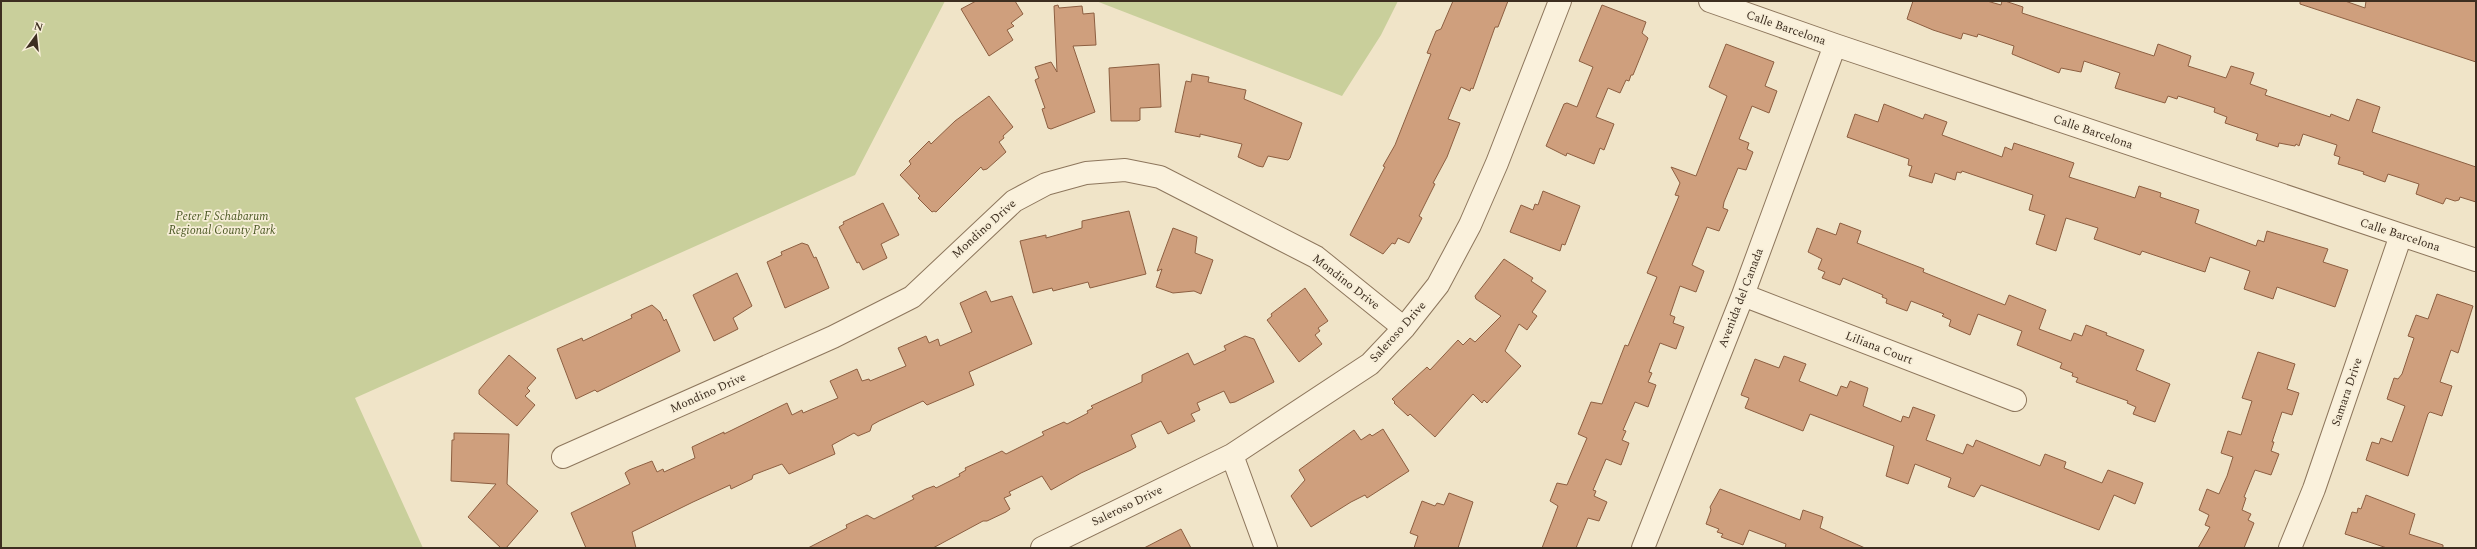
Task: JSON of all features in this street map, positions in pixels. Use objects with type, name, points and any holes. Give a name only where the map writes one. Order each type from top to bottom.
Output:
[{"type":"street","name":"Saleroso Drive","points":[[1042,548],[1232,455],[1370,364],[1404,328],[1438,285],[1470,225],[1497,163],[1560,1]]},
{"type":"street","name":"Calle Barcelona","points":[[1710,1],[1835,45],[2476,260]]},
{"type":"street","name":"Avenida del Canada","points":[[1642,548],[1743,295],[1835,45]]},
{"type":"street","name":"Mondino Drive","points":[[563,457],[833,337],[912,297],[1014,201],[1046,184],[1086,172],[1125,170],[1160,177],[1316,256],[1404,328]]},
{"type":"street","name":"Samara Drive","points":[[2290,548],[2314,488],[2402,236]]},
{"type":"street","name":"Liliana Court","points":[[1743,295],[2015,400]]},
{"type":"street","points":[[1232,455],[1266,548]]},
{"type":"green space","name":"Peter F Schabarum Regional County Park","points":[[1,1],[945,1],[855,175],[355,398],[423,548],[1,548]]},
{"type":"green space","points":[[1096,1],[1398,1],[1381,35],[1342,96]]},
{"type":"building","points":[[976,1],[1015,1],[1023,14],[1011,23],[1014,26],[1007,30],[1013,40],[989,56],[961,9]]},
{"type":"building","points":[[1453,1],[1508,1],[1498,27],[1495,27],[1473,89],[1471,88],[1470,91],[1461,87],[1448,119],[1460,123],[1447,157],[1433,183],[1435,184],[1419,216],[1422,218],[1409,243],[1398,238],[1395,244],[1392,243],[1383,254],[1350,235],[1385,167],[1383,166],[1395,145],[1431,54],[1427,53],[1436,31],[1441,29]]},
{"type":"building","points":[[1913,1],[1987,1],[2001,5],[2002,1],[2005,1],[2023,7],[2022,13],[2154,56],[2158,44],[2191,56],[2188,66],[2226,78],[2231,66],[2254,73],[2250,84],[2267,90],[2265,95],[2330,117],[2331,114],[2349,121],[2357,99],[2380,107],[2372,132],[2476,167],[2476,202],[2460,197],[2459,200],[2455,201],[2446,198],[2443,204],[2416,194],[2419,184],[2388,174],[2385,182],[2363,174],[2364,172],[2338,164],[2340,157],[2334,155],[2337,145],[2303,134],[2299,146],[2296,144],[2295,146],[2279,143],[2278,147],[2256,140],[2258,134],[2225,123],[2227,117],[2214,112],[2215,108],[2178,96],[2177,99],[2168,96],[2165,103],[2115,88],[2120,73],[2084,61],[2081,72],[2061,68],[2059,73],[2012,54],[2014,46],[1978,34],[1977,37],[1963,33],[1961,39],[1933,30],[1907,19]]},
{"type":"building","points":[[2300,1],[2345,1],[2365,8],[2366,1],[2476,1],[2476,62],[2300,4]]},
{"type":"building","points":[[1058,5],[1059,8],[1082,6],[1083,14],[1094,13],[1096,45],[1073,46],[1095,112],[1051,129],[1048,128],[1042,109],[1045,108],[1035,80],[1039,78],[1035,67],[1051,62],[1057,72],[1054,6]]},
{"type":"building","points":[[1602,5],[1646,22],[1642,33],[1648,38],[1633,75],[1631,75],[1629,81],[1626,80],[1620,93],[1608,88],[1596,117],[1614,124],[1604,150],[1600,148],[1594,164],[1567,153],[1566,156],[1546,146],[1564,104],[1567,103],[1577,107],[1593,67],[1579,61]]},
{"type":"building","points":[[1726,44],[1774,62],[1765,86],[1777,91],[1769,113],[1752,106],[1739,139],[1749,143],[1747,149],[1753,152],[1746,170],[1738,168],[1724,202],[1723,208],[1728,210],[1719,231],[1707,227],[1692,265],[1704,271],[1696,292],[1680,286],[1670,315],[1675,317],[1673,323],[1684,327],[1676,349],[1660,343],[1649,372],[1652,373],[1648,382],[1656,385],[1648,407],[1635,402],[1623,430],[1626,431],[1622,440],[1629,443],[1621,465],[1606,459],[1593,490],[1596,491],[1594,496],[1607,502],[1599,521],[1588,518],[1576,548],[1542,548],[1558,506],[1550,501],[1557,483],[1567,485],[1587,438],[1578,434],[1591,402],[1602,404],[1625,345],[1628,346],[1657,277],[1647,273],[1679,196],[1675,195],[1680,183],[1671,167],[1696,176],[1727,96],[1709,87]]},
{"type":"building","points":[[1159,64],[1161,107],[1140,108],[1140,120],[1137,121],[1111,121],[1109,68]]},
{"type":"building","points":[[1192,74],[1209,77],[1208,82],[1246,90],[1244,99],[1302,123],[1290,158],[1288,160],[1268,156],[1263,167],[1258,166],[1238,157],[1242,144],[1200,134],[1200,137],[1175,132],[1186,81],[1191,82]]},
{"type":"building","points":[[989,96],[1013,127],[999,142],[1006,152],[987,169],[983,170],[981,167],[936,212],[932,212],[918,198],[920,196],[900,175],[911,164],[909,161],[929,141],[931,144],[955,121]]},
{"type":"building","points":[[1884,104],[1923,119],[1925,114],[1947,122],[1942,135],[2002,157],[2005,147],[2012,150],[2014,143],[2074,163],[2069,177],[2135,198],[2139,186],[2161,193],[2160,197],[2199,210],[2195,223],[2256,246],[2258,240],[2264,242],[2267,231],[2328,249],[2323,262],[2348,270],[2335,307],[2277,287],[2273,299],[2244,289],[2250,271],[2210,257],[2205,272],[2142,251],[2140,255],[2094,239],[2098,228],[2066,218],[2056,251],[2036,244],[2045,215],[2029,210],[2033,195],[1962,171],[1961,173],[1957,172],[1955,180],[1935,173],[1932,183],[1909,176],[1912,166],[1908,165],[1909,159],[1847,137],[1855,114],[1878,122]]},
{"type":"building","points":[[1543,191],[1580,206],[1565,245],[1562,244],[1560,251],[1510,232],[1521,205],[1533,210],[1535,204],[1538,205]]},
{"type":"building","points":[[883,203],[899,235],[881,244],[887,258],[863,270],[859,262],[857,263],[839,227],[844,224],[843,222]]},
{"type":"building","points":[[1129,211],[1146,274],[1090,288],[1088,282],[1053,291],[1052,288],[1033,293],[1020,241],[1046,235],[1046,238],[1082,228],[1082,221]]},
{"type":"building","points":[[1840,223],[1861,231],[1857,243],[1924,269],[1923,272],[2005,305],[2009,295],[2046,310],[2039,329],[2071,341],[2074,333],[2082,336],[2086,325],[2107,333],[2106,335],[2144,350],[2136,370],[2170,384],[2155,422],[2133,414],[2136,407],[2127,403],[2128,401],[2076,382],[2078,378],[2072,376],[2073,373],[2060,368],[2062,363],[2017,345],[2022,331],[1978,314],[1970,335],[1949,326],[1951,320],[1942,316],[1944,314],[1911,301],[1907,311],[1886,303],[1887,299],[1882,297],[1883,295],[1843,278],[1840,285],[1822,278],[1825,272],[1818,269],[1822,259],[1808,252],[1817,228],[1836,235]]},
{"type":"building","points":[[1173,228],[1197,237],[1195,253],[1213,260],[1201,294],[1194,291],[1173,293],[1156,287],[1162,269],[1157,271]]},
{"type":"building","points":[[802,243],[808,245],[814,258],[816,257],[829,288],[785,308],[767,262],[782,255],[781,252]]},
{"type":"building","points":[[1504,259],[1533,278],[1531,281],[1546,291],[1532,312],[1537,316],[1527,330],[1519,324],[1505,351],[1521,366],[1487,403],[1484,400],[1482,403],[1473,394],[1435,437],[1410,414],[1408,416],[1394,403],[1395,402],[1392,399],[1427,367],[1430,370],[1458,340],[1463,345],[1470,338],[1475,342],[1501,316],[1476,299],[1475,296]]},
{"type":"building","points":[[737,273],[752,306],[733,318],[738,329],[714,341],[693,295]]},
{"type":"building","points":[[1305,288],[1328,321],[1318,328],[1320,331],[1315,335],[1322,344],[1299,362],[1267,320],[1272,316],[1271,314]]},
{"type":"building","points":[[986,291],[991,302],[1012,296],[1032,344],[969,372],[974,385],[927,405],[923,401],[879,421],[872,425],[870,431],[858,436],[854,433],[832,445],[835,454],[789,474],[782,464],[753,475],[752,479],[731,489],[730,485],[693,502],[632,532],[636,548],[586,548],[571,513],[630,484],[625,473],[629,470],[652,461],[657,472],[663,469],[664,472],[695,458],[692,447],[724,432],[724,434],[787,403],[792,415],[802,410],[803,413],[838,398],[830,381],[857,369],[862,381],[869,379],[870,381],[906,366],[898,348],[926,336],[929,343],[938,339],[940,346],[972,332],[960,303]]},
{"type":"building","points":[[2437,294],[2473,306],[2458,353],[2451,350],[2440,382],[2452,386],[2442,416],[2430,412],[2428,414],[2408,476],[2366,460],[2372,442],[2379,444],[2381,438],[2392,442],[2405,406],[2387,399],[2394,378],[2398,379],[2402,374],[2414,338],[2408,336],[2416,315],[2428,319]]},
{"type":"building","points":[[652,305],[660,312],[664,321],[666,319],[680,351],[597,392],[595,390],[576,399],[557,349],[582,338],[583,341],[632,318],[631,315]]},
{"type":"building","points":[[1245,336],[1254,339],[1274,382],[1235,402],[1230,403],[1224,391],[1197,403],[1200,410],[1191,414],[1195,421],[1168,434],[1161,421],[1131,435],[1136,447],[1081,473],[1051,490],[1042,476],[1009,492],[1011,495],[1004,498],[1010,509],[1006,512],[987,521],[983,521],[933,548],[808,548],[847,528],[846,525],[867,515],[874,519],[914,499],[912,496],[926,489],[934,486],[936,488],[960,476],[959,474],[966,470],[965,468],[1002,451],[1006,454],[1044,435],[1042,432],[1064,422],[1067,424],[1088,413],[1087,411],[1093,408],[1091,406],[1142,382],[1142,375],[1188,353],[1194,365],[1226,350],[1224,346]]},
{"type":"building","points":[[2258,352],[2295,364],[2287,389],[2299,393],[2292,415],[2282,412],[2272,442],[2274,442],[2271,451],[2279,454],[2271,475],[2255,470],[2244,497],[2246,498],[2242,510],[2251,514],[2248,520],[2254,523],[2244,548],[2198,548],[2210,527],[2205,525],[2209,515],[2199,510],[2207,489],[2219,494],[2227,476],[2233,457],[2221,453],[2228,431],[2241,435],[2252,401],[2242,398]]},
{"type":"building","points":[[509,355],[536,378],[527,388],[530,391],[525,396],[535,405],[517,426],[479,394],[479,390]]},
{"type":"building","points":[[1784,356],[1806,364],[1799,381],[1837,396],[1841,386],[1847,388],[1850,381],[1868,388],[1863,406],[1901,422],[1903,416],[1909,418],[1913,407],[1935,415],[1926,440],[1963,454],[1967,444],[1973,447],[1976,440],[2040,466],[2045,454],[2066,462],[2064,468],[2102,483],[2108,470],[2143,483],[2135,504],[2114,495],[2099,530],[1981,485],[1974,497],[1948,487],[1951,478],[1915,464],[1908,484],[1886,476],[1894,446],[1810,414],[1803,431],[1745,408],[1749,398],[1741,395],[1755,359],[1779,368]]},
{"type":"building","points":[[1383,429],[1409,471],[1367,498],[1365,495],[1351,502],[1311,527],[1291,496],[1305,480],[1299,470],[1354,430],[1361,440],[1370,434],[1372,436]]},
{"type":"building","points":[[454,433],[509,434],[507,484],[538,511],[506,548],[501,548],[468,517],[496,484],[451,481],[452,440],[454,440]]},
{"type":"building","points":[[1720,489],[1800,520],[1803,510],[1823,517],[1820,528],[1865,548],[1785,548],[1786,544],[1749,530],[1743,545],[1721,537],[1723,534],[1717,532],[1719,529],[1706,524],[1711,510],[1710,507]]},
{"type":"building","points":[[1449,493],[1473,502],[1458,548],[1414,548],[1418,536],[1410,533],[1422,501],[1435,506],[1437,503],[1444,505]]},
{"type":"building","points":[[2366,495],[2415,514],[2409,534],[2443,545],[2443,548],[2387,548],[2345,534],[2352,512],[2357,513],[2358,508],[2361,509]]},
{"type":"building","points":[[1181,529],[1191,548],[1144,548]]}]
